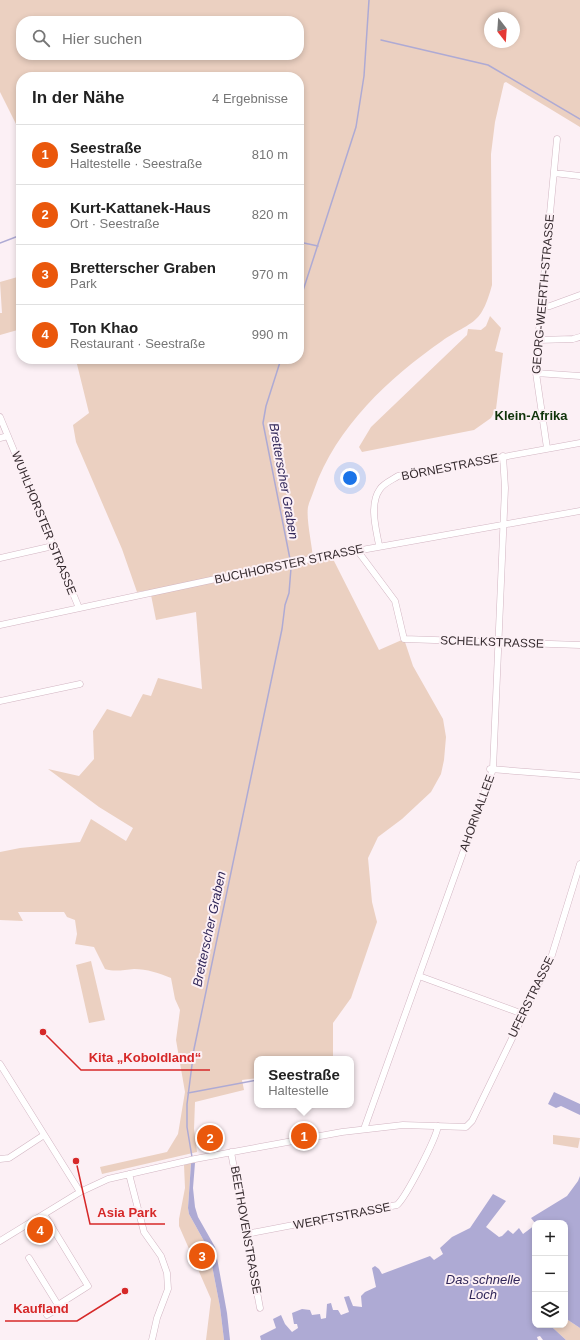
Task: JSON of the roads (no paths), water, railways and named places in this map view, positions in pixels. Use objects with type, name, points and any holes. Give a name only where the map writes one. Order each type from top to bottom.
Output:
[{"type":"street","name":"GEORG-WEERTH-STRASSE","points":[[547,448],[536,373],[540,307],[557,139]]},
{"type":"street","points":[[554,173],[580,176]]},
{"type":"street","points":[[540,307],[550,306],[580,295]]},
{"type":"street","points":[[538,340],[573,339],[580,337]]},
{"type":"street","points":[[536,373],[580,376]]},
{"type":"street","name":"WUHLHORSTER STRASSE","points":[[0,417],[79,608]]},
{"type":"street","points":[[0,438],[8,436]]},
{"type":"street","name":"BÖRNESTRASSE","points":[[379,545],[374,522],[375,508],[379,489],[387,482],[406,474],[580,443]]},
{"type":"street","name":"AHORNALLEE","points":[[364,1129],[491,769],[505,488],[503,456]]},
{"type":"street","name":"BUCHHORSTER STRASSE","points":[[0,625],[379,545],[580,511]]},
{"type":"street","points":[[0,558],[54,546]]},
{"type":"street","name":"SCHELKSTRASSE","points":[[359,549],[360,554],[395,601],[404,639],[580,645]]},
{"type":"street","points":[[0,701],[80,684]]},
{"type":"street","points":[[491,769],[580,776]]},
{"type":"street","name":"UFERSTRASSE","points":[[438,1126],[461,1127],[469,1125],[551,958],[580,864]]},
{"type":"street","points":[[419,976],[523,1014]]},
{"type":"street","points":[[0,1064],[80,1192]]},
{"type":"street","points":[[0,1241],[100,1181],[195,1159],[364,1129],[403,1125],[438,1126]]},
{"type":"street","name":"WERFTSTRASSE","points":[[246,1234],[397,1205],[420,1166],[437,1132],[438,1126]]},
{"type":"street","points":[[0,1160],[9,1158],[44,1135]]},
{"type":"street","name":"BEETHOVENSTRASSE","points":[[231,1152],[260,1308]]},
{"type":"street","points":[[129,1174],[144,1232],[161,1256],[168,1273],[168,1289],[157,1318],[152,1340]]},
{"type":"street","points":[[44,1214],[88,1286],[58,1306],[59,1308],[47,1315]]},
{"type":"street","points":[[29,1258],[58,1306]]},
{"type":"water","points":[[554,1092],[580,1104],[580,1115],[561,1106],[556,1108],[548,1104]]},
{"type":"water","points":[[191,1163],[195,1163],[193,1188],[195,1207],[198,1217],[215,1247],[227,1313],[230,1340],[224,1340],[220,1307],[209,1250],[189,1214],[188,1208]]},
{"type":"water","points":[[580,1176],[580,1328],[568,1320],[568,1220],[533,1220],[531,1218],[567,1196]]},
{"type":"water","name":"Das schnelle Loch","points":[[493,1194],[506,1201],[486,1227],[499,1237],[508,1230],[513,1234],[519,1228],[523,1234],[532,1227],[532,1328],[553,1328],[566,1340],[543,1340],[540,1336],[537,1337],[538,1340],[261,1340],[260,1336],[276,1328],[273,1319],[281,1315],[285,1324],[292,1332],[298,1328],[297,1324],[294,1324],[292,1313],[302,1309],[310,1310],[312,1315],[320,1314],[321,1319],[326,1318],[327,1304],[331,1303],[333,1310],[338,1310],[341,1315],[349,1312],[344,1297],[349,1296],[353,1306],[362,1307],[361,1296],[365,1292],[376,1287],[372,1268],[375,1266],[382,1274],[430,1256],[434,1260],[443,1254],[440,1248],[452,1237],[470,1228]]},
{"type":"waterway","name":"Bretterscher Graben","points":[[304,288],[356,127],[364,76],[369,0]]},
{"type":"waterway","points":[[381,40],[488,65],[580,119]]},
{"type":"waterway","points":[[0,243],[16,237]]},
{"type":"waterway","points":[[304,243],[318,246]]},
{"type":"waterway","name":"Bretterscher Graben","points":[[279,364],[266,406],[263,423],[290,559]]},
{"type":"waterway","name":"Bretterscher Graben","points":[[192,1157],[187,1127],[187,1104],[194,1049],[282,629],[285,605],[289,593],[291,568]]},
{"type":"waterway","points":[[188,1093],[254,1081]]},
{"type":"place","name":"Kita „Koboldland“","points":[[43,1032]]},
{"type":"place","name":"Seestraße","points":[[304,1136]]},
{"type":"place","name":"Kurt-Kattanek-Haus","points":[[210,1138]]},
{"type":"place","name":"Asia Park","points":[[76,1161]]},
{"type":"place","name":"Ton Khao","points":[[40,1230]]},
{"type":"place","name":"Bretterscher Graben","points":[[202,1256]]},
{"type":"place","name":"Kaufland","points":[[125,1291]]},
{"type":"district","name":"Klein-Afrika","points":[[531,415]]}]
